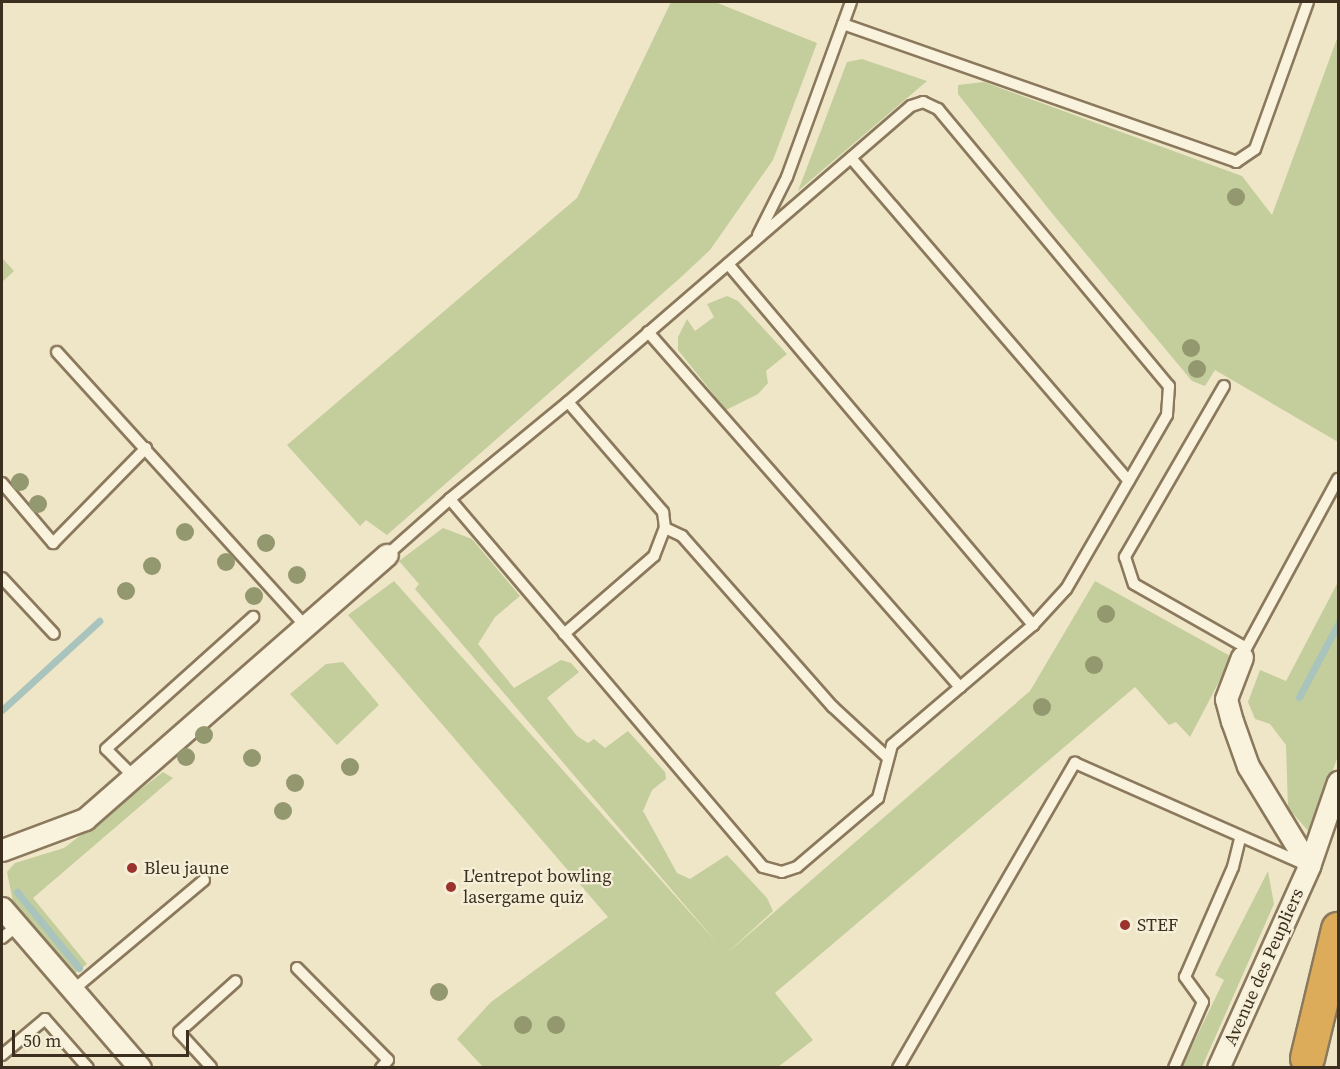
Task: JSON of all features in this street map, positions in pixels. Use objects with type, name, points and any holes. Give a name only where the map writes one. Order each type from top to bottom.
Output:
[{"type":"highway","points":[[1305,1063],[1338,929]]},
{"type":"highway","points":[[1305,1063],[1338,982]]},
{"type":"street","points":[[2,850],[85,819],[136,779],[304,624],[387,555]]},
{"type":"street","name":"Avenue des Peupliers","points":[[1244,652],[1226,699],[1232,721],[1248,766],[1309,866]]},
{"type":"street","name":"Avenue des Peupliers","points":[[1218,1068],[1309,866],[1338,782]]},
{"type":"street","points":[[2,908],[9,932],[73,990],[140,1068]]},
{"type":"lane","points":[[756,240],[787,177],[851,2]]},
{"type":"lane","points":[[843,24],[1236,162],[1255,149],[1308,2]]},
{"type":"lane","points":[[387,555],[450,499],[568,402],[911,106],[923,102],[938,109],[1169,386],[1167,415],[1066,589],[1033,625],[892,745],[878,798],[797,867],[772,872],[564,634],[450,499]]},
{"type":"lane","points":[[851,158],[1129,481]]},
{"type":"lane","points":[[728,264],[1033,625]]},
{"type":"lane","points":[[648,332],[960,687]]},
{"type":"lane","points":[[57,352],[304,624]]},
{"type":"lane","points":[[1224,386],[1125,557],[1134,584],[1244,652],[1338,479]]},
{"type":"lane","points":[[564,634],[654,556],[665,528],[663,512],[568,402]]},
{"type":"lane","points":[[2,483],[53,543],[146,448]]},
{"type":"lane","points":[[665,528],[682,536],[833,707],[887,757]]},
{"type":"lane","points":[[2,578],[54,634]]},
{"type":"lane","points":[[136,779],[106,749],[253,617]]},
{"type":"lane","points":[[897,1068],[1075,763],[1240,838],[1309,866]]},
{"type":"lane","points":[[1174,1068],[1203,1002],[1185,976],[1233,867],[1240,838]]},
{"type":"lane","points":[[73,990],[204,880]]},
{"type":"lane","points":[[297,968],[388,1060],[381,1068]]},
{"type":"lane","points":[[211,1067],[179,1032],[236,981]]},
{"type":"lane","points":[[2,1055],[45,1019],[88,1068]]},
{"type":"green space","points":[[671,2],[715,2],[817,43],[773,160],[710,250],[679,279],[387,535],[366,520],[360,526],[287,445],[577,198]]},
{"type":"green space","points":[[1338,36],[1338,442],[1215,370],[1205,386],[1192,381],[1051,212],[958,94],[958,85],[984,82],[1242,176],[1272,215]]},
{"type":"green space","points":[[862,59],[927,81],[798,191],[847,62]]},
{"type":"green space","points":[[2,258],[14,271],[2,282]]},
{"type":"green space","points":[[727,296],[738,301],[787,354],[766,371],[768,383],[758,394],[726,410],[678,350],[678,337],[687,319],[695,331],[714,317],[707,304]]},
{"type":"green space","points":[[443,528],[472,539],[520,596],[495,617],[478,644],[514,688],[561,660],[571,663],[579,672],[547,698],[577,736],[588,743],[594,739],[605,748],[628,731],[665,772],[666,779],[652,790],[643,811],[677,873],[690,879],[727,855],[767,898],[773,911],[726,954],[1030,691],[1095,581],[1232,657],[1190,737],[1176,722],[1169,725],[1135,687],[775,993],[813,1040],[778,1067],[484,1068],[457,1039],[491,1002],[608,917],[348,615],[394,581],[718,944],[415,589],[419,584],[399,561]]},
{"type":"green space","points":[[1338,582],[1338,756],[1310,833],[1288,808],[1286,745],[1270,724],[1255,719],[1248,702],[1260,670],[1286,681]]},
{"type":"green space","points":[[343,662],[379,705],[337,745],[290,694],[326,664]]},
{"type":"green space","points":[[163,772],[173,778],[33,898],[87,964],[73,975],[13,902],[7,872],[15,863],[64,848]]},
{"type":"green space","points":[[1268,871],[1274,904],[1202,1067],[1182,1067],[1224,980],[1215,975]]},
{"type":"waterway","points":[[2,710],[99,621]]},
{"type":"waterway","points":[[1299,697],[1338,624]]},
{"type":"waterway","points":[[17,892],[79,968]]},
{"type":"place","name":"Bleu jaune","points":[[132,868]]},
{"type":"place","name":"L'entrepot bowling lasergame quiz","points":[[451,887]]},
{"type":"place","name":"STEF","points":[[1125,925]]}]
